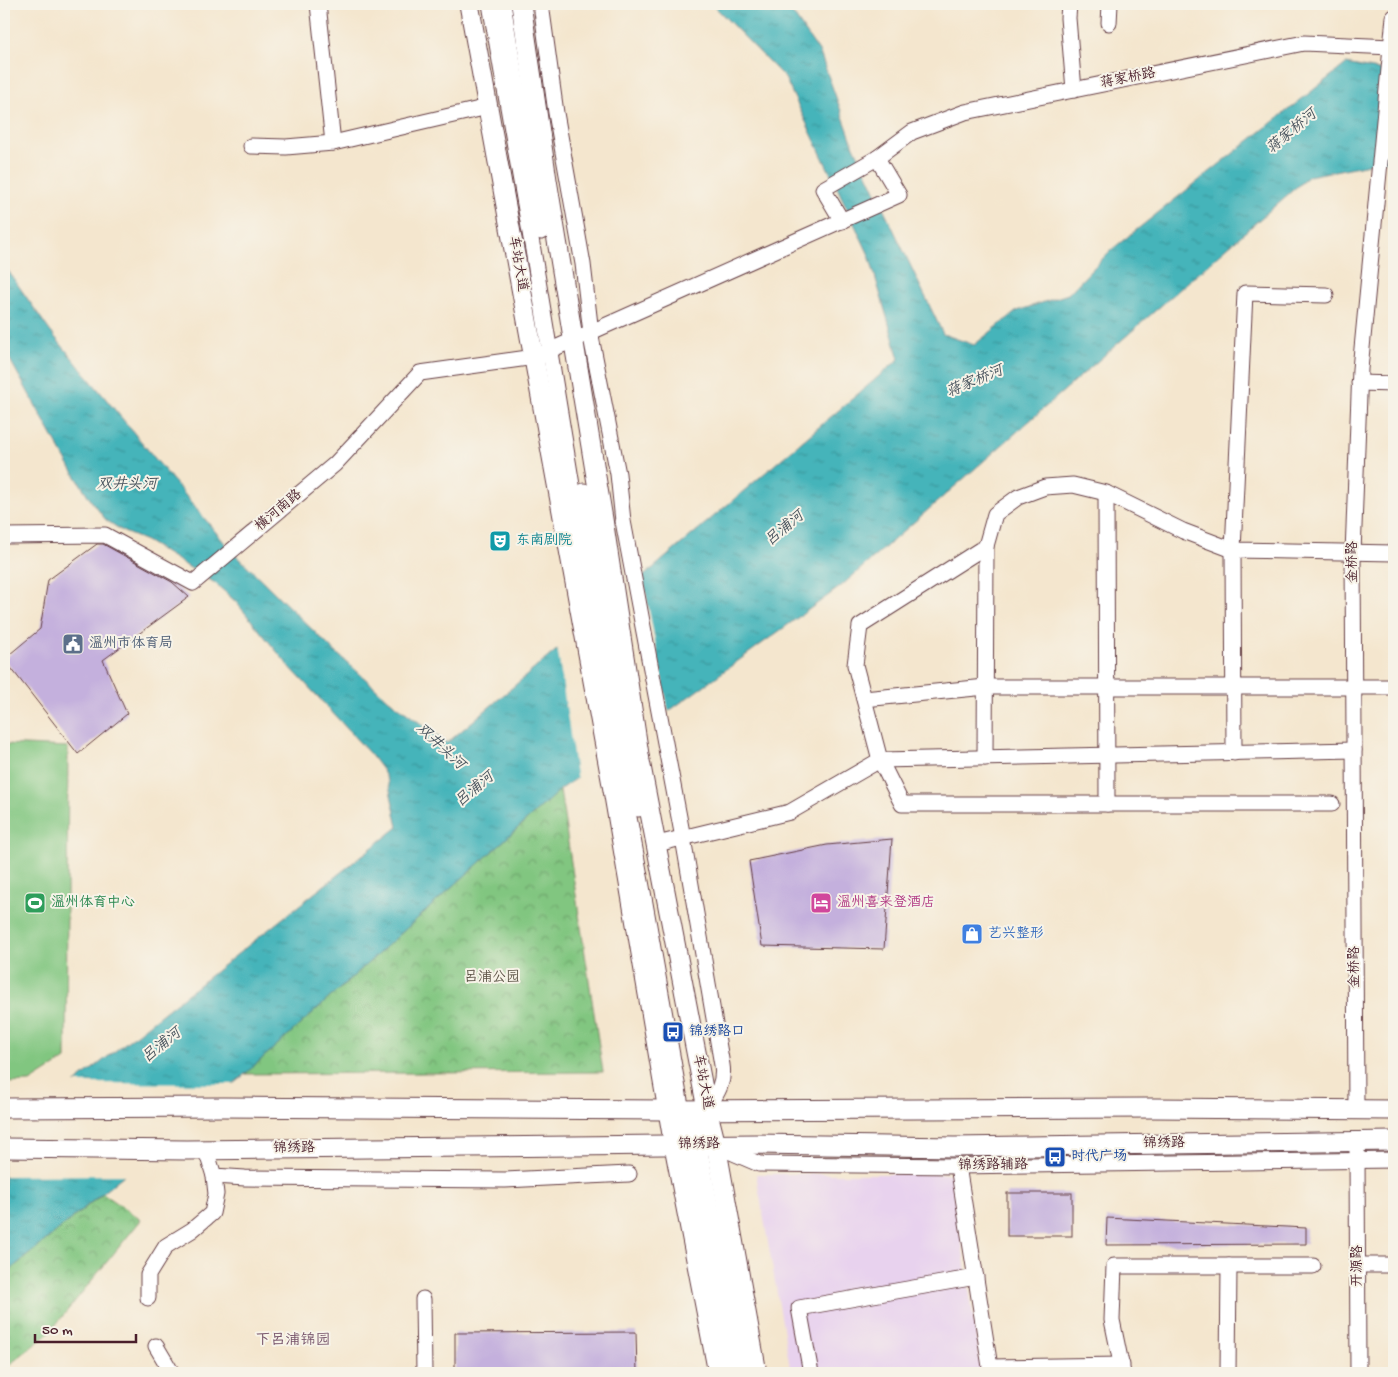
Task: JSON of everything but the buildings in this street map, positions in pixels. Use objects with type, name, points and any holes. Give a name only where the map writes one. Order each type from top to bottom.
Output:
[{"type":"main road","name":"车站大道","points":[[469,4],[488,107],[603,519],[640,761],[657,844],[688,1110],[695,1145],[718,1373]]},
{"type":"main road","name":"车站大道","points":[[521,4],[547,180],[564,524],[613,790],[695,1145],[757,1373]]},
{"type":"main road","points":[[12,1108],[223,1106],[688,1110],[1163,1108],[1394,1110]]},
{"type":"main road","name":"锦绣路","points":[[4,1148],[206,1150],[756,1144],[1357,1150],[1394,1140]]},
{"type":"street","points":[[318,4],[333,142]]},
{"type":"street","points":[[490,4],[533,250],[554,348],[613,654],[618,729]]},
{"type":"street","points":[[503,4],[596,631],[648,873],[688,1110],[720,1089],[723,1071],[683,838],[623,521],[618,474],[591,331],[583,264],[556,113],[541,4]]},
{"type":"street","points":[[1070,4],[1068,18],[1074,90]]},
{"type":"street","points":[[1109,23],[1110,4]]},
{"type":"street","name":"金桥路","points":[[1356,1110],[1353,553],[1360,369],[1394,16]]},
{"type":"street","name":"蒋家桥路","points":[[842,221],[823,189],[877,158],[912,132],[965,112],[1304,43],[1391,47]]},
{"type":"street","points":[[251,146],[286,147],[333,142],[488,107]]},
{"type":"street","name":"横河南路","points":[[4,536],[105,534],[193,583],[335,464],[420,373],[554,348],[899,195],[877,158]]},
{"type":"street","points":[[1234,753],[1233,550],[1245,293],[1326,295]]},
{"type":"street","points":[[1359,383],[1394,384]]},
{"type":"street","points":[[985,758],[986,546],[995,514],[1018,497],[1045,487],[1074,485],[1106,493],[1183,531],[1233,550],[1394,553]]},
{"type":"street","points":[[1106,493],[1108,804]]},
{"type":"street","points":[[986,546],[860,626],[855,665],[880,760],[902,804],[1332,804]]},
{"type":"street","points":[[864,699],[986,687],[1394,687]]},
{"type":"street","points":[[657,844],[790,812],[880,760],[1354,750]]},
{"type":"street","points":[[695,1145],[730,1373]]},
{"type":"street","points":[[695,1145],[706,1188],[742,1373]]},
{"type":"street","name":"锦绣路辅路","points":[[695,1145],[759,1164],[958,1166],[1357,1150],[1394,1160]]},
{"type":"street","points":[[148,1298],[148,1275],[166,1246],[192,1230],[212,1213],[216,1194],[214,1176],[206,1150]]},
{"type":"street","name":"开源路","points":[[1357,1150],[1358,1373]]},
{"type":"street","points":[[958,1166],[990,1370],[1123,1369],[1112,1320],[1114,1266],[1313,1266]]},
{"type":"street","points":[[214,1176],[245,1178],[504,1180],[629,1174]]},
{"type":"street","points":[[1358,1265],[1394,1265]]},
{"type":"street","points":[[1228,1373],[1229,1266]]},
{"type":"street","points":[[811,1373],[799,1308],[976,1278]]},
{"type":"street","points":[[423,1299],[424,1373]]},
{"type":"street","points":[[156,1346],[172,1373]]},
{"type":"shaded area","points":[[756,1174],[951,1174],[982,1373],[791,1373]]},
{"type":"green space","name":"温州体育中心","points":[[4,744],[68,747],[66,1059],[30,1082],[4,1083]]},
{"type":"green space","name":"吕浦公园","points":[[560,790],[603,1072],[245,1074]]},
{"type":"green space","points":[[103,1193],[141,1220],[49,1333],[4,1369],[4,1275]]},
{"type":"water","points":[[712,4],[786,4],[820,53],[853,144],[943,334],[974,345],[1017,311],[1068,294],[1111,250],[1346,64],[1394,73],[1394,159],[1309,176],[840,587],[560,790],[245,1074],[4,1275],[4,1139],[398,827],[388,781],[383,771],[371,755],[288,665],[236,602],[215,583],[146,541],[124,532],[106,520],[92,502],[68,464],[4,349],[4,265],[50,331],[228,547],[331,648],[389,700],[447,743],[899,359],[869,255],[785,78]]},
{"type":"pier","points":[[642,574],[669,714],[577,781],[557,646]]},
{"type":"pier","points":[[70,1083],[236,1084],[128,1175],[4,1176],[4,1136]]},
{"type":"place","name":"东南剧院","points":[[500,541]]},
{"type":"place","name":"温州市体育局","points":[[73,644]]},
{"type":"place","name":"温州体育中心","points":[[35,903]]},
{"type":"place","name":"温州喜来登酒店","points":[[821,903]]},
{"type":"place","name":"艺兴整形","points":[[972,934]]},
{"type":"place","name":"锦绣路口","points":[[673,1032]]},
{"type":"place","name":"时代广场","points":[[1055,1157]]},
{"type":"district","name":"下吕浦锦园","points":[[293,1341]]},
{"type":"water label","name":"蒋家桥河","points":[[1292,132]]},
{"type":"water label","name":"蒋家桥河","points":[[975,382]]},
{"type":"water label","name":"双井头河","points":[[127,485]]},
{"type":"water label","name":"吕浦河","points":[[785,529]]},
{"type":"water label","name":"双井头河","points":[[440,747]]},
{"type":"water label","name":"吕浦河","points":[[475,790]]},
{"type":"water label","name":"吕浦河","points":[[162,1046]]}]
